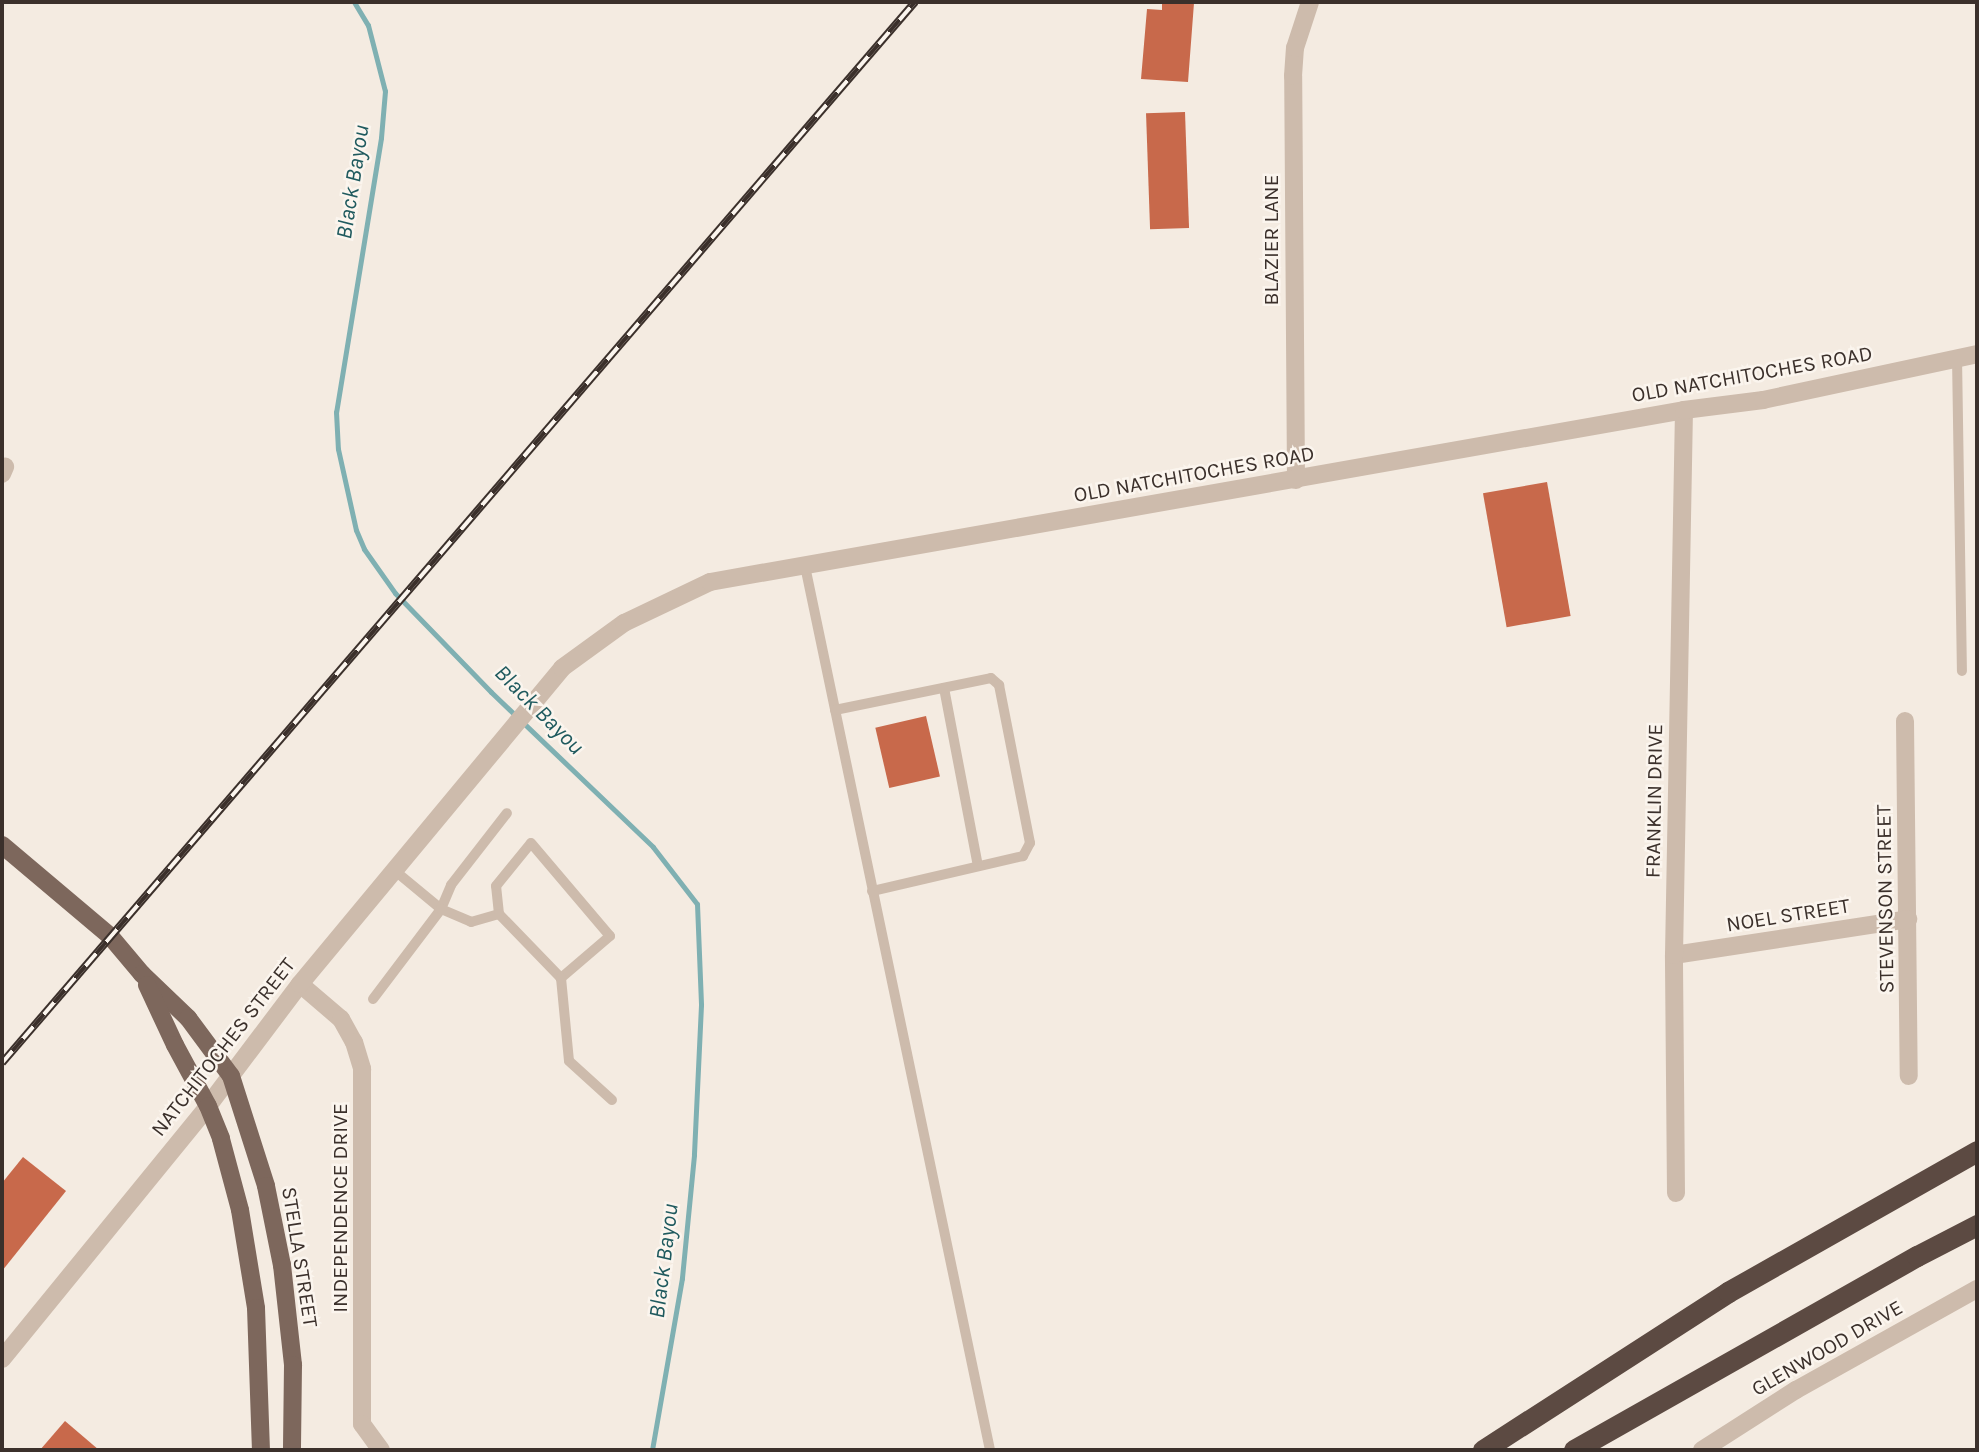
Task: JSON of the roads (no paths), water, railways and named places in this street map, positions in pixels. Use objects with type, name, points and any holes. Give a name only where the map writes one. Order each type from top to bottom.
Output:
[{"type":"highway","points":[[1483,1450],[1728,1292],[1977,1151]]},
{"type":"highway","points":[[1574,1450],[1917,1256],[1977,1225]]},
{"type":"main road","points":[[2,845],[110,936],[142,974],[188,1018],[232,1076]]},
{"type":"main road","points":[[142,974],[175,1045],[208,1106],[221,1139],[240,1210],[256,1308],[261,1450]]},
{"type":"main road","name":"STELLA STREET","points":[[232,1076],[266,1186],[282,1265],[293,1365],[292,1450]]},
{"type":"street","name":"BLAZIER LANE","points":[[1296,480],[1293,76],[1295,48],[1310,2]]},
{"type":"street","name":"OLD NATCHITOCHES ROAD","points":[[482,764],[562,668],[624,623],[710,582],[1685,410],[1763,400],[1977,354]]},
{"type":"street","name":"FRANKLIN DRIVE","points":[[1676,1193],[1674,955],[1685,410]]},
{"type":"street","name":"STEVENSON STREET","points":[[1905,721],[1909,1076]]},
{"type":"street","name":"NATCHITOCHES STREET","points":[[2,1359],[232,1076],[300,984],[482,764]]},
{"type":"street","name":"NOEL STREET","points":[[1674,955],[1908,919]]},
{"type":"street","name":"INDEPENDENCE DRIVE","points":[[300,984],[341,1019],[354,1042],[362,1069],[362,1424],[380,1450]]},
{"type":"street","name":"GLENWOOD DRIVE","points":[[1702,1450],[1796,1390],[1977,1289]]},
{"type":"lane","points":[[1957,357],[1962,671]]},
{"type":"lane","points":[[805,566],[990,1450]]},
{"type":"lane","points":[[835,710],[991,678],[999,685],[1030,844],[1023,856],[872,891]]},
{"type":"lane","points":[[944,688],[978,866]]},
{"type":"lane","points":[[373,999],[441,909],[450,885],[507,813]]},
{"type":"lane","points":[[561,978],[610,936],[531,843],[496,886],[499,914],[561,978],[569,1061],[612,1100]]},
{"type":"lane","points":[[394,870],[441,909],[471,922],[499,914]]},
{"type":"waterway","name":"Black Bayou","points":[[354,2],[368,25],[385,91],[381,138],[336,412],[338,449],[356,530],[364,549],[395,593],[491,692],[653,847],[697,904],[701,1005],[694,1155],[682,1278],[652,1450]]},
{"type":"railway","points":[[2,1063],[915,2]]}]
